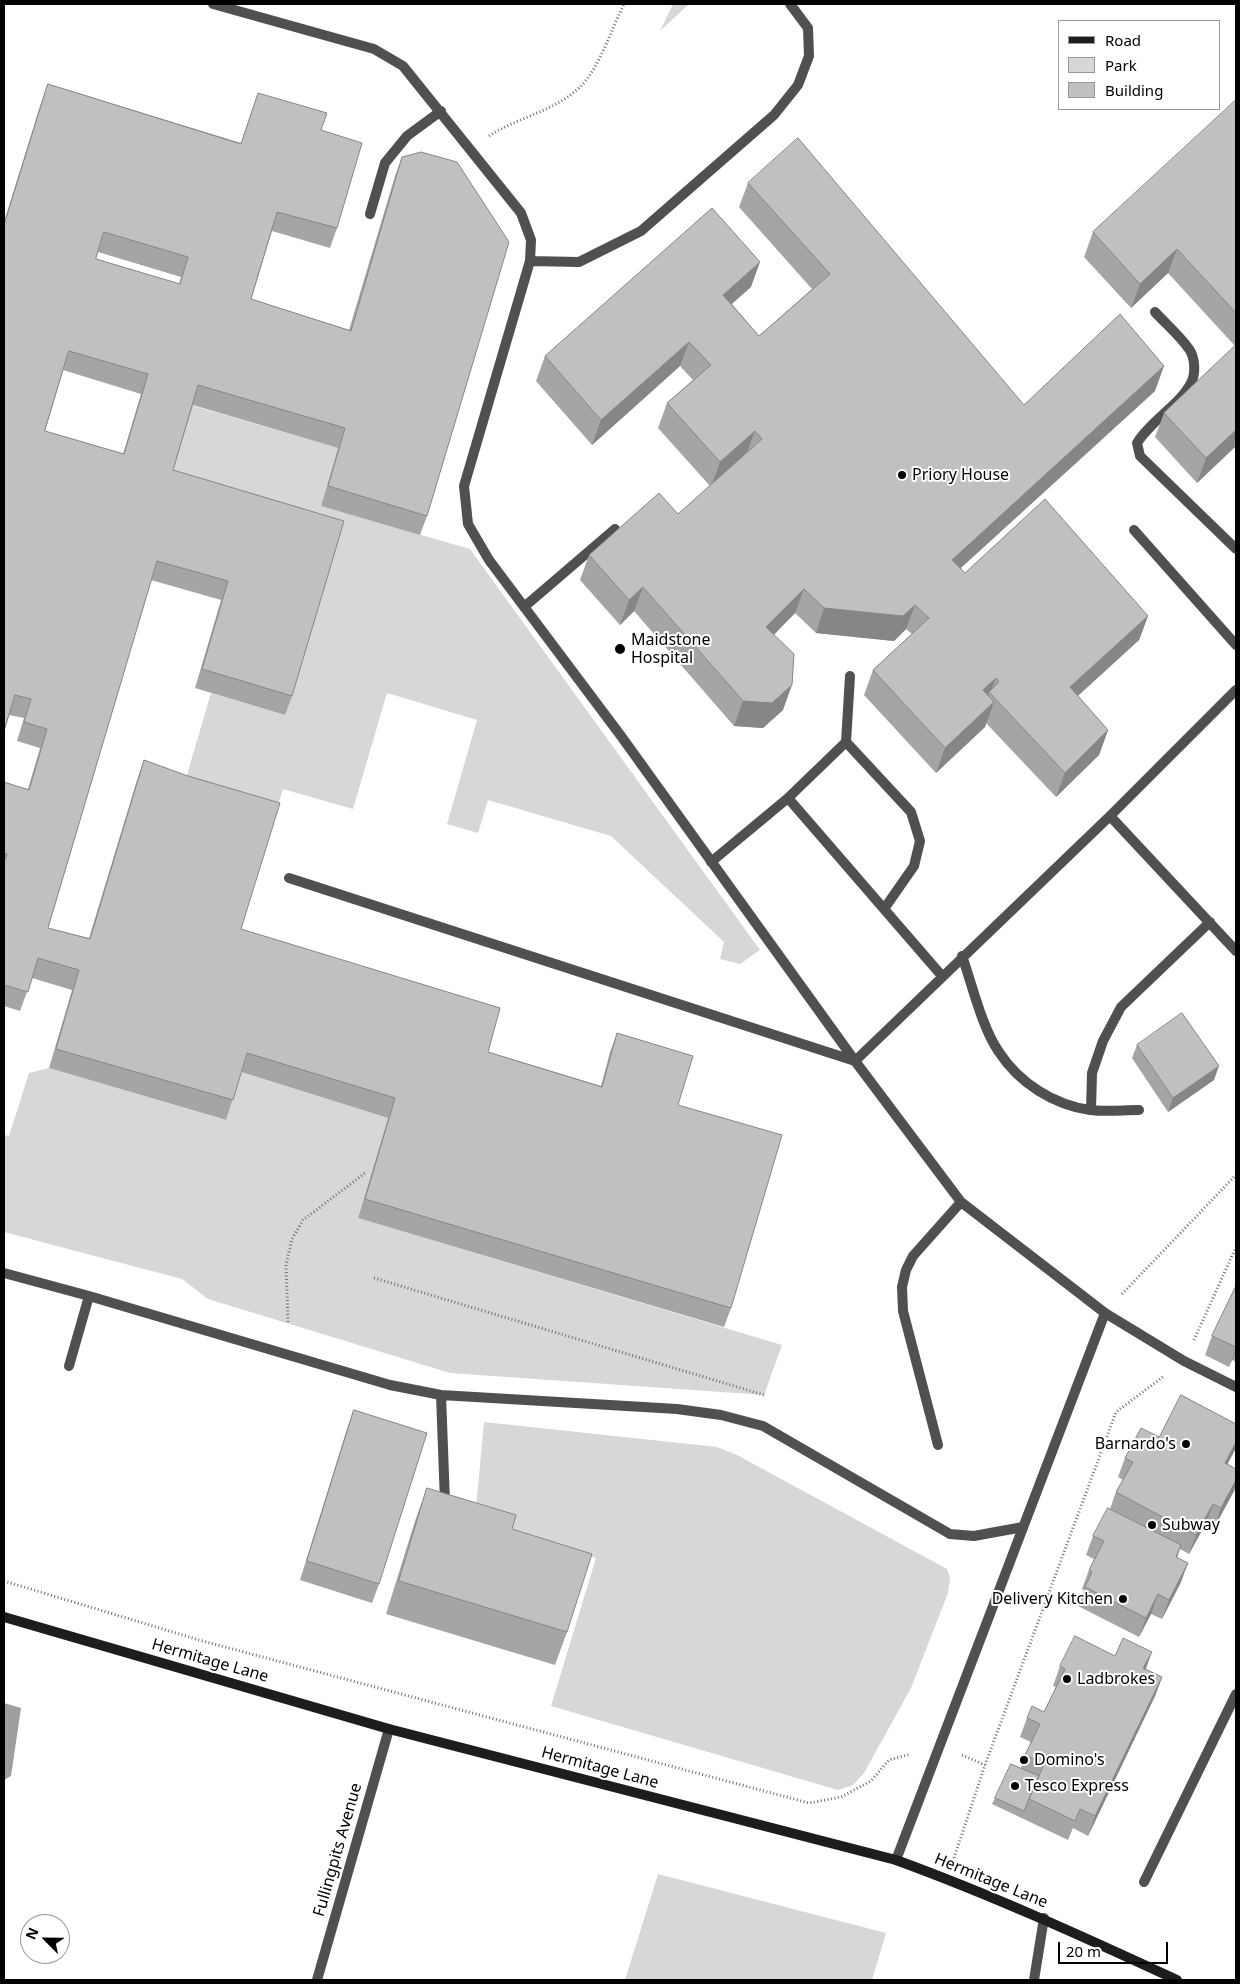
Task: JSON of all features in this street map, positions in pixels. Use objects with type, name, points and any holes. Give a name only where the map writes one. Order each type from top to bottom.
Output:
[{"type":"main road","name":"Hermitage Lane","points":[[4,1617],[389,1729],[896,1860],[1044,1918],[1177,1980]]},
{"type":"street","points":[[213,4],[374,49],[403,66],[521,213],[531,240],[530,261],[464,486],[468,524],[489,560],[621,736],[855,1061],[961,1202],[1105,1313],[1184,1361],[1236,1387]]},
{"type":"street","points":[[530,261],[580,262],[641,231],[774,115],[798,85],[809,56],[808,28],[790,4]]},
{"type":"street","points":[[370,214],[386,163],[407,136],[441,111]]},
{"type":"street","points":[[1155,312],[1190,350],[1194,366],[1192,382],[1144,430],[1137,443],[1140,456],[1236,549]]},
{"type":"street","points":[[524,607],[615,529]]},
{"type":"street","points":[[1134,530],[1236,645]]},
{"type":"street","points":[[711,862],[788,798],[846,742],[850,676]]},
{"type":"street","points":[[855,1061],[962,956],[1110,816],[1236,690]]},
{"type":"street","points":[[846,742],[911,812],[920,841],[914,866],[884,909]]},
{"type":"street","points":[[788,798],[942,976]]},
{"type":"street","points":[[1110,816],[1236,951]]},
{"type":"street","points":[[289,878],[855,1061]]},
{"type":"street","points":[[1090,1110],[1092,1073],[1103,1040],[1121,1007],[1210,922]]},
{"type":"street","points":[[962,956],[988,1029],[998,1051],[1012,1070],[1035,1088],[1066,1104],[1090,1110],[1139,1110]]},
{"type":"street","points":[[938,1445],[903,1311],[902,1287],[906,1270],[913,1256],[961,1202]]},
{"type":"street","points":[[4,1273],[89,1296],[390,1385],[441,1395],[677,1410],[721,1415],[763,1426],[950,1534],[974,1536],[1023,1527]]},
{"type":"street","points":[[69,1366],[89,1296]]},
{"type":"street","points":[[896,1860],[1105,1313]]},
{"type":"street","points":[[441,1395],[445,1502]]},
{"type":"street","points":[[1144,1882],[1236,1694]]},
{"type":"street","name":"Fullingpits Avenue","points":[[317,1980],[389,1729]]},
{"type":"street","points":[[1034,1980],[1044,1918]]},
{"type":"path","points":[[470,149],[502,128],[553,106],[581,86],[598,61],[624,4]]},
{"type":"path","points":[[288,1322],[286,1265],[292,1239],[303,1220],[365,1172]]},
{"type":"path","points":[[1105,1313],[1236,1175]]},
{"type":"path","points":[[947,1879],[985,1764],[1116,1412],[1184,1361],[1236,1247]]},
{"type":"path","points":[[374,1278],[764,1394]]},
{"type":"path","points":[[4,1581],[209,1642],[809,1803],[841,1797],[871,1781],[890,1760],[940,1746],[985,1764]]},
{"type":"green space","points":[[673,4],[689,4],[660,31]]},
{"type":"green space","points":[[191,405],[338,448],[321,506],[470,549],[760,950],[740,964],[720,959],[724,942],[611,836],[488,800],[478,833],[447,824],[477,720],[387,693],[353,809],[283,789],[273,822],[181,795],[211,693],[285,715],[166,489]]},
{"type":"green space","points":[[49,1068],[225,1120],[240,1072],[388,1118],[358,1218],[782,1345],[764,1395],[450,1373],[208,1299],[182,1279],[4,1232],[4,1135],[9,1136],[29,1073]]},
{"type":"green space","points":[[484,1422],[717,1447],[737,1455],[947,1569],[950,1578],[948,1593],[911,1688],[864,1773],[853,1785],[838,1790],[551,1706],[596,1558],[475,1519]]},
{"type":"green space","points":[[658,1874],[886,1933],[872,1980],[625,1980]]},
{"type":"shaded area","points":[[4,1703],[21,1708],[11,1776],[4,1780]]},
{"type":"building","points":[[48,84],[241,144],[258,93],[327,113],[321,130],[362,143],[337,228],[277,212],[251,299],[351,331],[402,157],[421,152],[457,162],[509,242],[427,516],[328,486],[345,428],[198,385],[173,470],[344,521],[292,696],[202,669],[228,581],[157,561],[48,928],[90,939],[144,760],[188,776],[280,803],[241,929],[500,1008],[488,1052],[602,1087],[617,1033],[693,1056],[678,1105],[782,1135],[731,1308],[365,1199],[395,1098],[247,1053],[233,1100],[56,1049],[79,970],[38,958],[28,992],[4,985],[4,859],[7,854],[4,853],[4,782],[29,790],[47,729],[24,722],[31,699],[15,695],[4,731],[4,225]],"holes":[[[104,232],[188,257],[180,284],[96,259]],[[69,351],[148,374],[124,454],[45,431]]]},
{"type":"building","points":[[1235,101],[1236,313],[1177,249],[1140,284],[1093,232]]},
{"type":"building","name":"Priory House","points":[[798,138],[1024,405],[1120,314],[1164,366],[952,560],[965,573],[1045,499],[1148,616],[1070,687],[1108,730],[1065,773],[989,692],[999,682],[996,678],[983,690],[994,702],[945,748],[873,670],[929,618],[915,605],[903,616],[824,608],[804,589],[766,627],[794,654],[792,685],[772,703],[743,701],[643,587],[629,600],[589,555],[659,493],[678,514],[762,439],[755,431],[720,462],[667,403],[711,365],[689,342],[601,420],[545,356],[712,208],[760,262],[723,295],[759,336],[830,274],[748,183]]},
{"type":"building","points":[[1236,345],[1236,430],[1206,458],[1164,413]]},
{"type":"building","points":[[1182,1013],[1219,1066],[1173,1098],[1137,1045]]},
{"type":"building","points":[[1236,1286],[1236,1347],[1212,1336]]},
{"type":"building","points":[[1181,1395],[1236,1424],[1236,1442],[1225,1463],[1236,1469],[1236,1480],[1221,1508],[1213,1504],[1196,1535],[1116,1492],[1133,1462],[1125,1458],[1141,1428],[1159,1437]]},
{"type":"building","points":[[354,1410],[427,1433],[379,1584],[307,1561]]},
{"type":"building","points":[[427,1488],[516,1515],[512,1529],[592,1554],[567,1632],[399,1581]]},
{"type":"building","points":[[1108,1508],[1181,1545],[1176,1557],[1188,1563],[1169,1600],[1158,1594],[1146,1618],[1085,1587],[1092,1572],[1089,1570],[1104,1541],[1093,1536]]},
{"type":"building","points":[[1075,1636],[1115,1656],[1123,1638],[1152,1652],[1143,1668],[1162,1677],[1095,1816],[1080,1809],[1075,1821],[1029,1799],[1044,1764],[1025,1755],[1040,1724],[1027,1718],[1032,1706],[1044,1712],[1065,1669],[1060,1666]]},
{"type":"building","points":[[1011,1764],[1039,1776],[1024,1811],[995,1798]]},
{"type":"place","name":"Priory House","points":[[902,475]]},
{"type":"place","name":"Maidstone Hospital","points":[[620,649]]},
{"type":"place","name":"Barnardo's","points":[[1186,1444]]},
{"type":"place","name":"Subway","points":[[1152,1525]]},
{"type":"place","name":"Delivery Kitchen","points":[[1123,1599]]},
{"type":"place","name":"Ladbrokes","points":[[1067,1679]]},
{"type":"place","name":"Domino's","points":[[1024,1760]]},
{"type":"place","name":"Tesco Express","points":[[1015,1786]]}]
